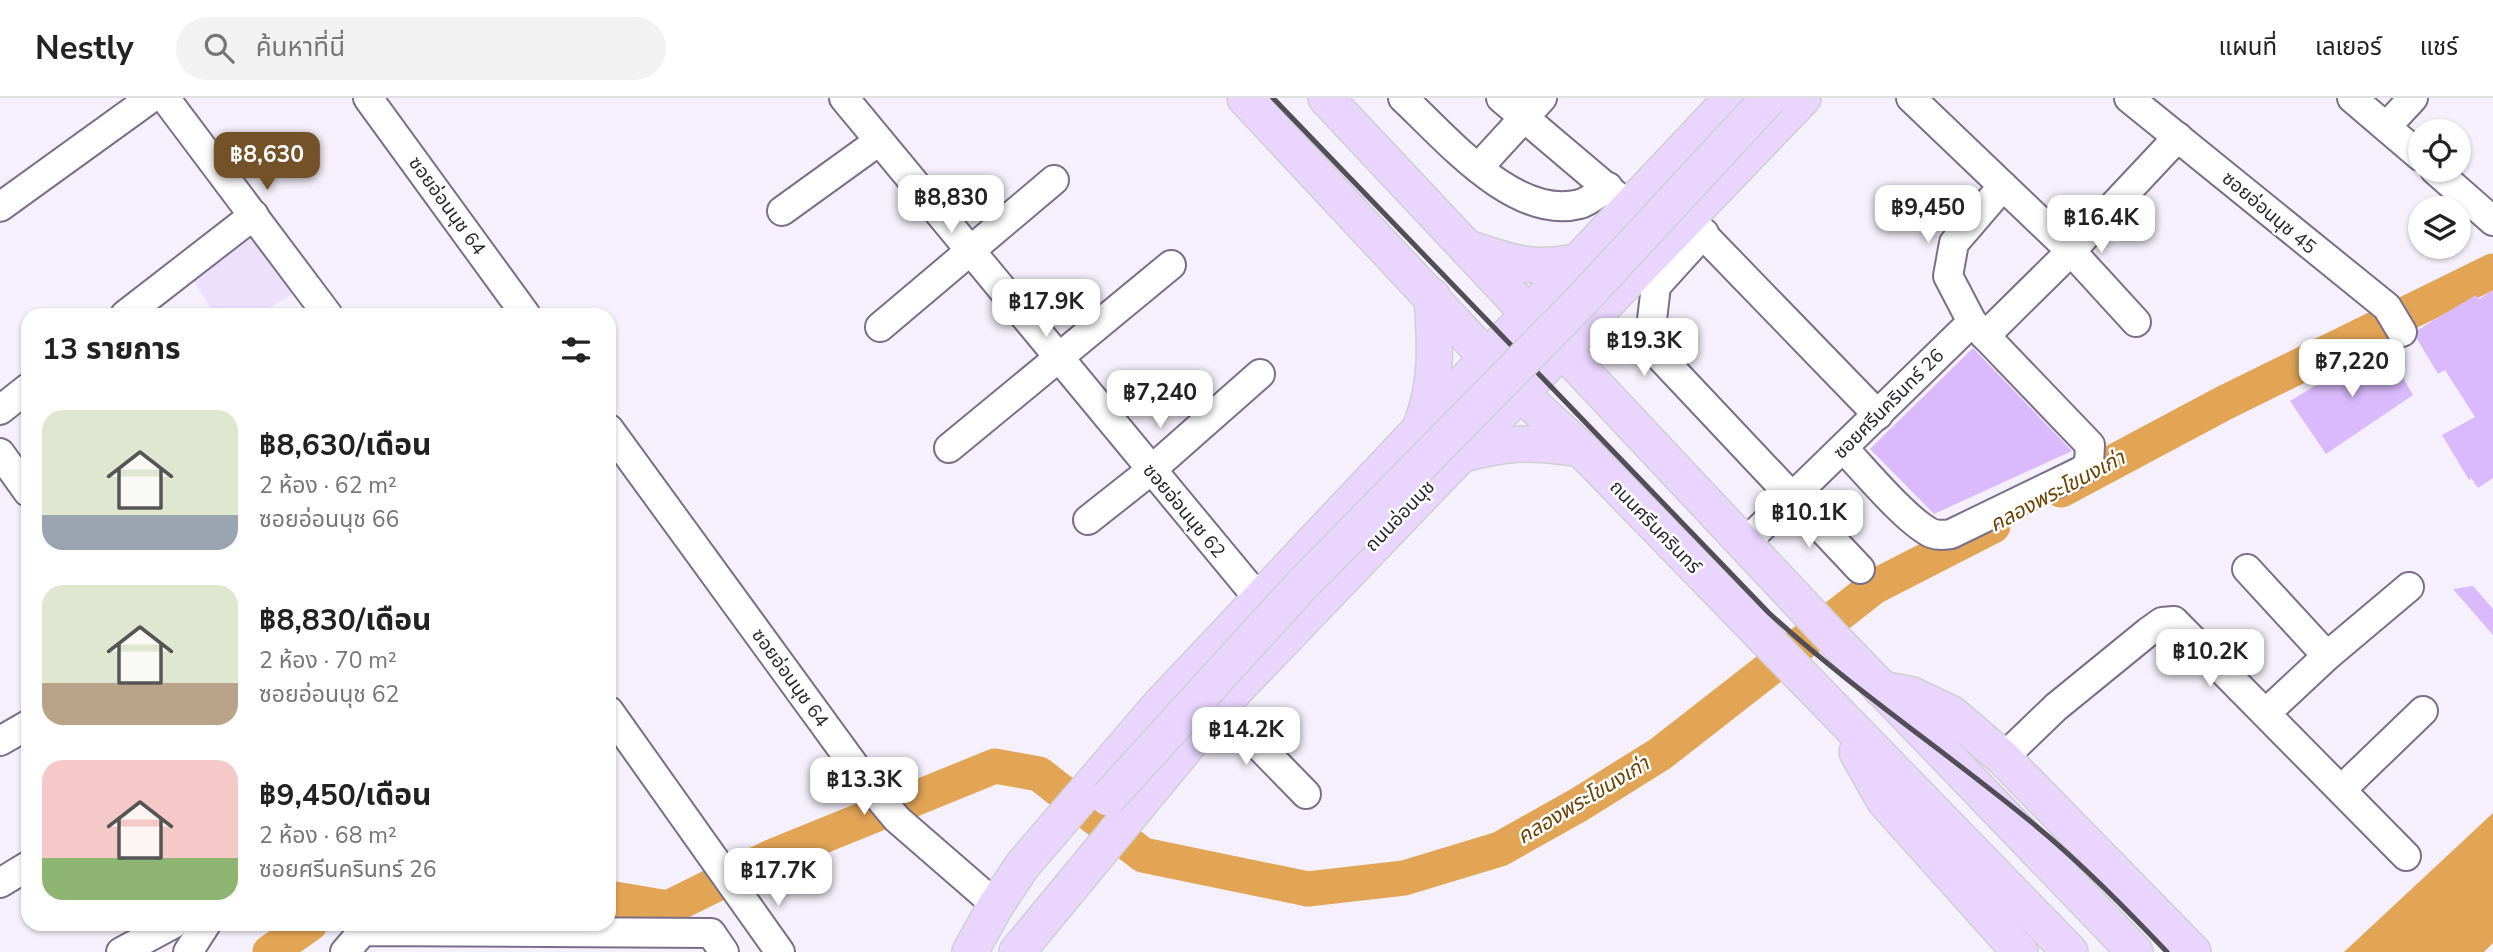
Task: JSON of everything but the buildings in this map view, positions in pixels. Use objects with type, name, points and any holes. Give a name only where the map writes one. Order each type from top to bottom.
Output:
[{"type":"main road","name":"ถนนศรีนครินทร์","points":[[1245,98],[1520,393],[1581,449],[1843,722],[2070,952]]},
{"type":"main road","points":[[1326,98],[1881,689],[2135,952]]},
{"type":"main road","name":"ถนนอ่อนนุช","points":[[972,949],[996,905],[1023,866],[1136,731],[1421,426],[1581,260],[1618,198],[1732,98]]},
{"type":"main road","name":"ถนนอ่อนนุช","points":[[972,949],[1063,853],[1219,674],[1582,300],[1769,98]]},
{"type":"main road","name":"ถนนอ่อนนุช","points":[[1015,952],[1220,706],[1615,295],[1687,231],[1803,98]]},
{"type":"main road","points":[[1618,198],[1633,233],[1647,239],[1687,231]]},
{"type":"main road","points":[[1467,248],[1518,265],[1556,267],[1581,260]]},
{"type":"main road","points":[[1615,295],[1597,326],[1594,350],[1621,413]]},
{"type":"main road","points":[[1421,426],[1433,394],[1436,352],[1432,296]]},
{"type":"main road","points":[[1459,455],[1505,443],[1533,442],[1581,449]]},
{"type":"main road","points":[[1372,479],[1389,474],[1402,478],[1407,491],[1405,511]]},
{"type":"main road","points":[[1881,689],[1912,695],[1945,710],[2003,758],[2193,952]]},
{"type":"main road","points":[[1843,722],[1867,773],[1884,800],[2020,952]]},
{"type":"main road","name":"ถนนอ่อนนุช","points":[[1015,952],[1063,853]]},
{"type":"street","points":[[0,207],[151,98]]},
{"type":"street","points":[[165,98],[323,308]]},
{"type":"street","name":"ซอยอ่อนนุช 64","points":[[368,98],[521,308]]},
{"type":"street","name":"ซอยอ่อนนุช 62","points":[[844,98],[1150,471],[1259,599]]},
{"type":"street","points":[[1403,98],[1478,168],[1516,195],[1546,204],[1566,206],[1618,198]]},
{"type":"street","points":[[1501,98],[1533,108],[1618,198]]},
{"type":"street","points":[[1911,98],[2071,251],[2136,322]]},
{"type":"street","name":"ซอยอ่อนนุช 45","points":[[2129,98],[2395,320]]},
{"type":"street","points":[[2352,98],[2408,145]]},
{"type":"street","points":[[2387,125],[2413,98]]},
{"type":"street","points":[[1478,168],[1533,108]]},
{"type":"street","name":"ซอยศรีนครินทร์ 26","points":[[1745,543],[1878,415],[2071,251],[2178,137]]},
{"type":"street","points":[[782,211],[879,141]]},
{"type":"street","points":[[880,327],[1054,180]]},
{"type":"street","points":[[2449,182],[2493,221]]},
{"type":"street","points":[[1844,449],[1910,516],[1928,532],[1939,536],[1951,534],[2081,471],[2089,464],[2090,445],[1978,329],[1948,276],[1954,243],[2003,186]]},
{"type":"street","points":[[134,308],[254,215]]},
{"type":"street","points":[[1860,569],[1649,345],[1656,286],[1687,231],[1878,415]]},
{"type":"street","points":[[950,448],[1171,265]]},
{"type":"street","points":[[1088,520],[1150,471],[1260,374]]},
{"type":"street","points":[[0,410],[21,394]]},
{"type":"street","name":"ซอยอ่อนนุช 64","points":[[616,439],[867,783],[897,819],[996,905]]},
{"type":"street","points":[[0,453],[21,482]]},
{"type":"street","points":[[2248,569],[2327,656]]},
{"type":"street","points":[[2267,712],[2327,656],[2409,587]]},
{"type":"street","points":[[2003,758],[2066,699],[2148,632],[2169,621],[2180,625],[2406,856]]},
{"type":"street","points":[[1220,706],[1306,794]]},
{"type":"street","points":[[2342,789],[2423,710]]},
{"type":"street","points":[[616,721],[780,952]]},
{"type":"street","points":[[0,741],[21,729]]},
{"type":"street","points":[[0,883],[21,870]]},
{"type":"street","points":[[132,949],[162,931]]},
{"type":"street","points":[[188,952],[202,931]]},
{"type":"street","points":[[345,952],[363,931],[377,931],[711,933],[724,952]]},
{"type":"shaded area","points":[[253,223],[299,290],[269,308],[211,308],[189,274]]},
{"type":"shaded area","points":[[2493,813],[2493,943],[2484,952],[2344,952]]},
{"type":"waterway","name":"คลองพระโขนงเก่า","points":[[2061,490],[2224,403],[2493,271]]},
{"type":"waterway","name":"คลองพระโขนงเก่า","points":[[616,899],[668,908],[771,857],[995,766],[1039,774],[1143,855],[1308,889],[1404,878],[1500,849],[1580,804],[1660,754],[1874,587],[1993,526]]},
{"type":"waterway","name":"คลองพระโขนงเก่า","points":[[270,952],[300,931]]},
{"type":"railway","points":[[1273,98],[1769,613],[1867,695],[2003,799],[2053,841],[2167,952]]}]
